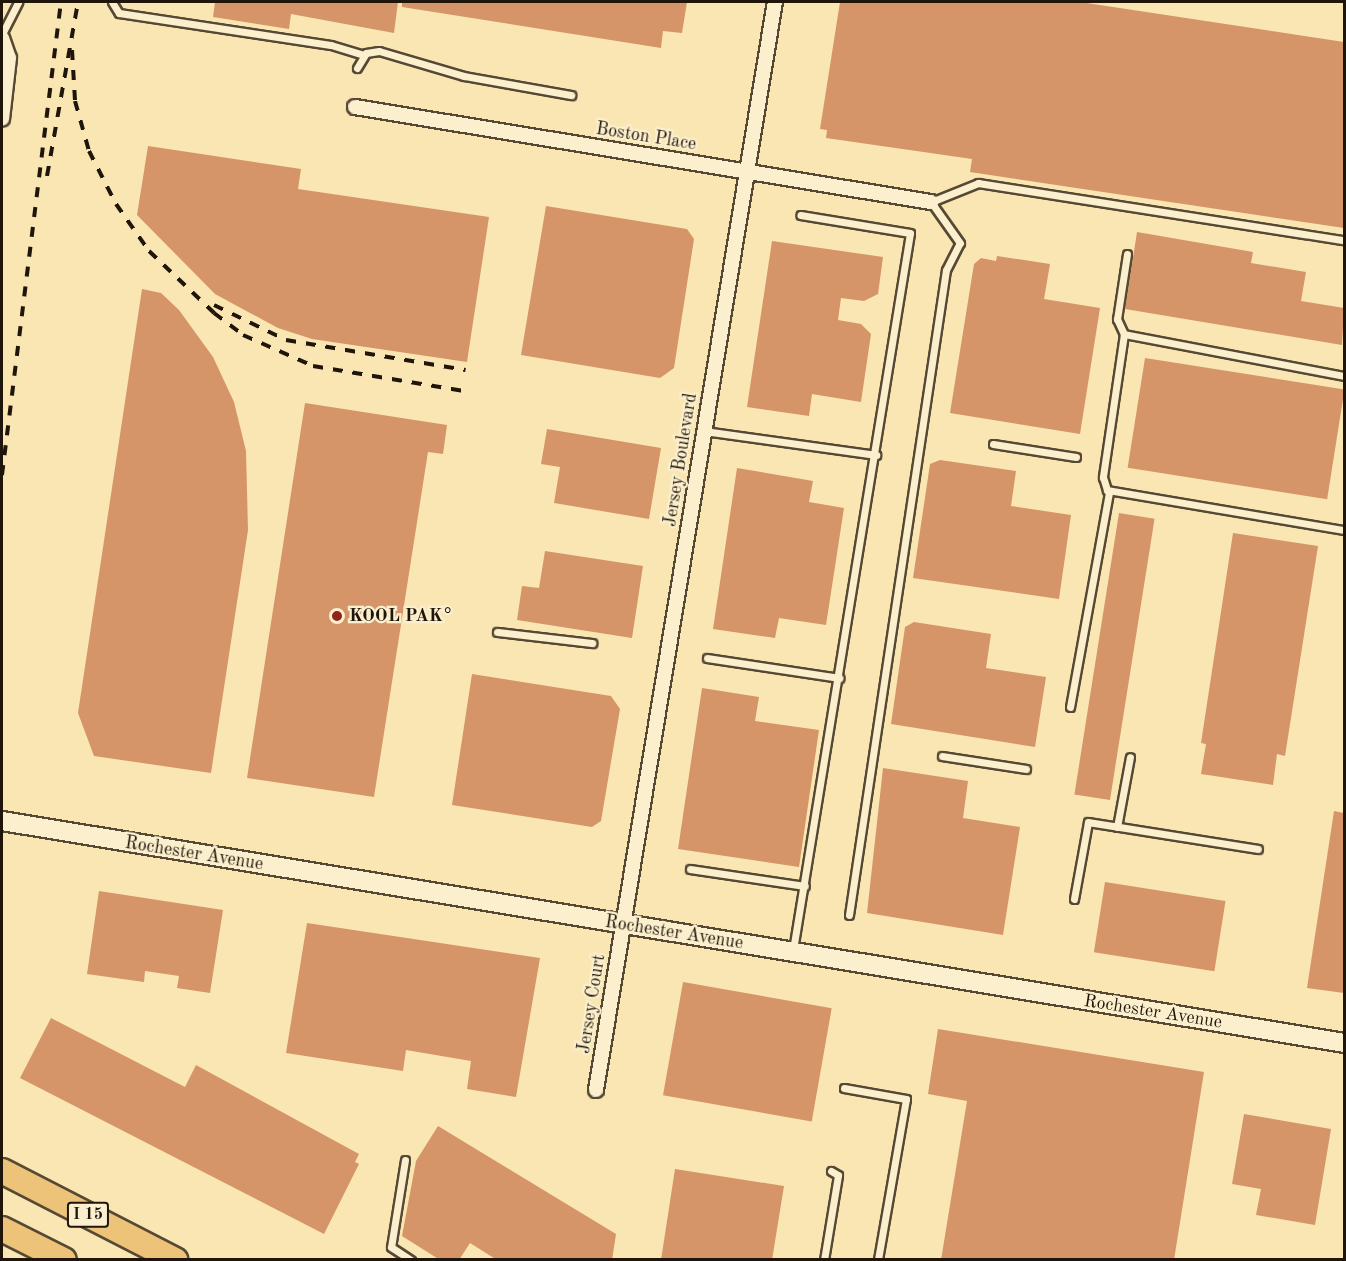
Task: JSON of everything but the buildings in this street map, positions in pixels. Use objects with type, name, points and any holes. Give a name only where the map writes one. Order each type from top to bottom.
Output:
[{"type":"highway","name":"I 15","points":[[2,1171],[175,1260]]},
{"type":"highway","points":[[2,1229],[64,1260]]},
{"type":"main road","name":"Rochester Avenue","points":[[2,819],[623,925],[1344,1043]]},
{"type":"street","name":"Jersey Boulevard","points":[[623,925],[775,2]]},
{"type":"street","points":[[2,38],[9,58],[2,119]]},
{"type":"street","name":"Boston Place","points":[[355,107],[931,202]]},
{"type":"street","name":"Jersey Court","points":[[596,1090],[623,925]]},
{"type":"lane","points":[[2,34],[18,2]]},
{"type":"lane","points":[[112,2],[119,14],[331,45],[363,55],[379,51],[464,76],[571,95]]},
{"type":"lane","points":[[357,68],[363,55]]},
{"type":"lane","points":[[849,915],[946,270],[960,243],[931,202],[978,183],[1344,240]]},
{"type":"lane","points":[[793,953],[876,455],[910,233],[800,215]]},
{"type":"lane","points":[[1070,707],[1109,492],[1103,477],[1124,334],[1117,319],[1127,254]]},
{"type":"lane","points":[[1124,334],[1344,376]]},
{"type":"lane","points":[[704,430],[876,455]]},
{"type":"lane","points":[[993,444],[1076,457]]},
{"type":"lane","points":[[1109,492],[1344,530]]},
{"type":"lane","points":[[497,632],[591,643]]},
{"type":"lane","points":[[707,658],[839,678]]},
{"type":"lane","points":[[942,756],[1026,769]]},
{"type":"lane","points":[[1117,827],[1130,757]]},
{"type":"lane","points":[[1074,899],[1088,822],[1258,849]]},
{"type":"lane","points":[[690,869],[805,886]]},
{"type":"lane","points":[[844,1088],[906,1099],[878,1260]]},
{"type":"lane","points":[[405,1160],[391,1247],[411,1260]]},
{"type":"lane","points":[[824,1260],[838,1174],[831,1171]]},
{"type":"railway","points":[[2,475],[61,2]]},
{"type":"railway","points":[[47,176],[78,2]]},
{"type":"railway","points":[[72,50],[75,101],[89,151],[116,204],[149,251],[214,313],[243,335],[313,366],[470,392]]},
{"type":"railway","points":[[214,305],[286,340],[466,370]]},
{"type":"place","name":"KOOL PAK°","points":[[337,616]]}]
